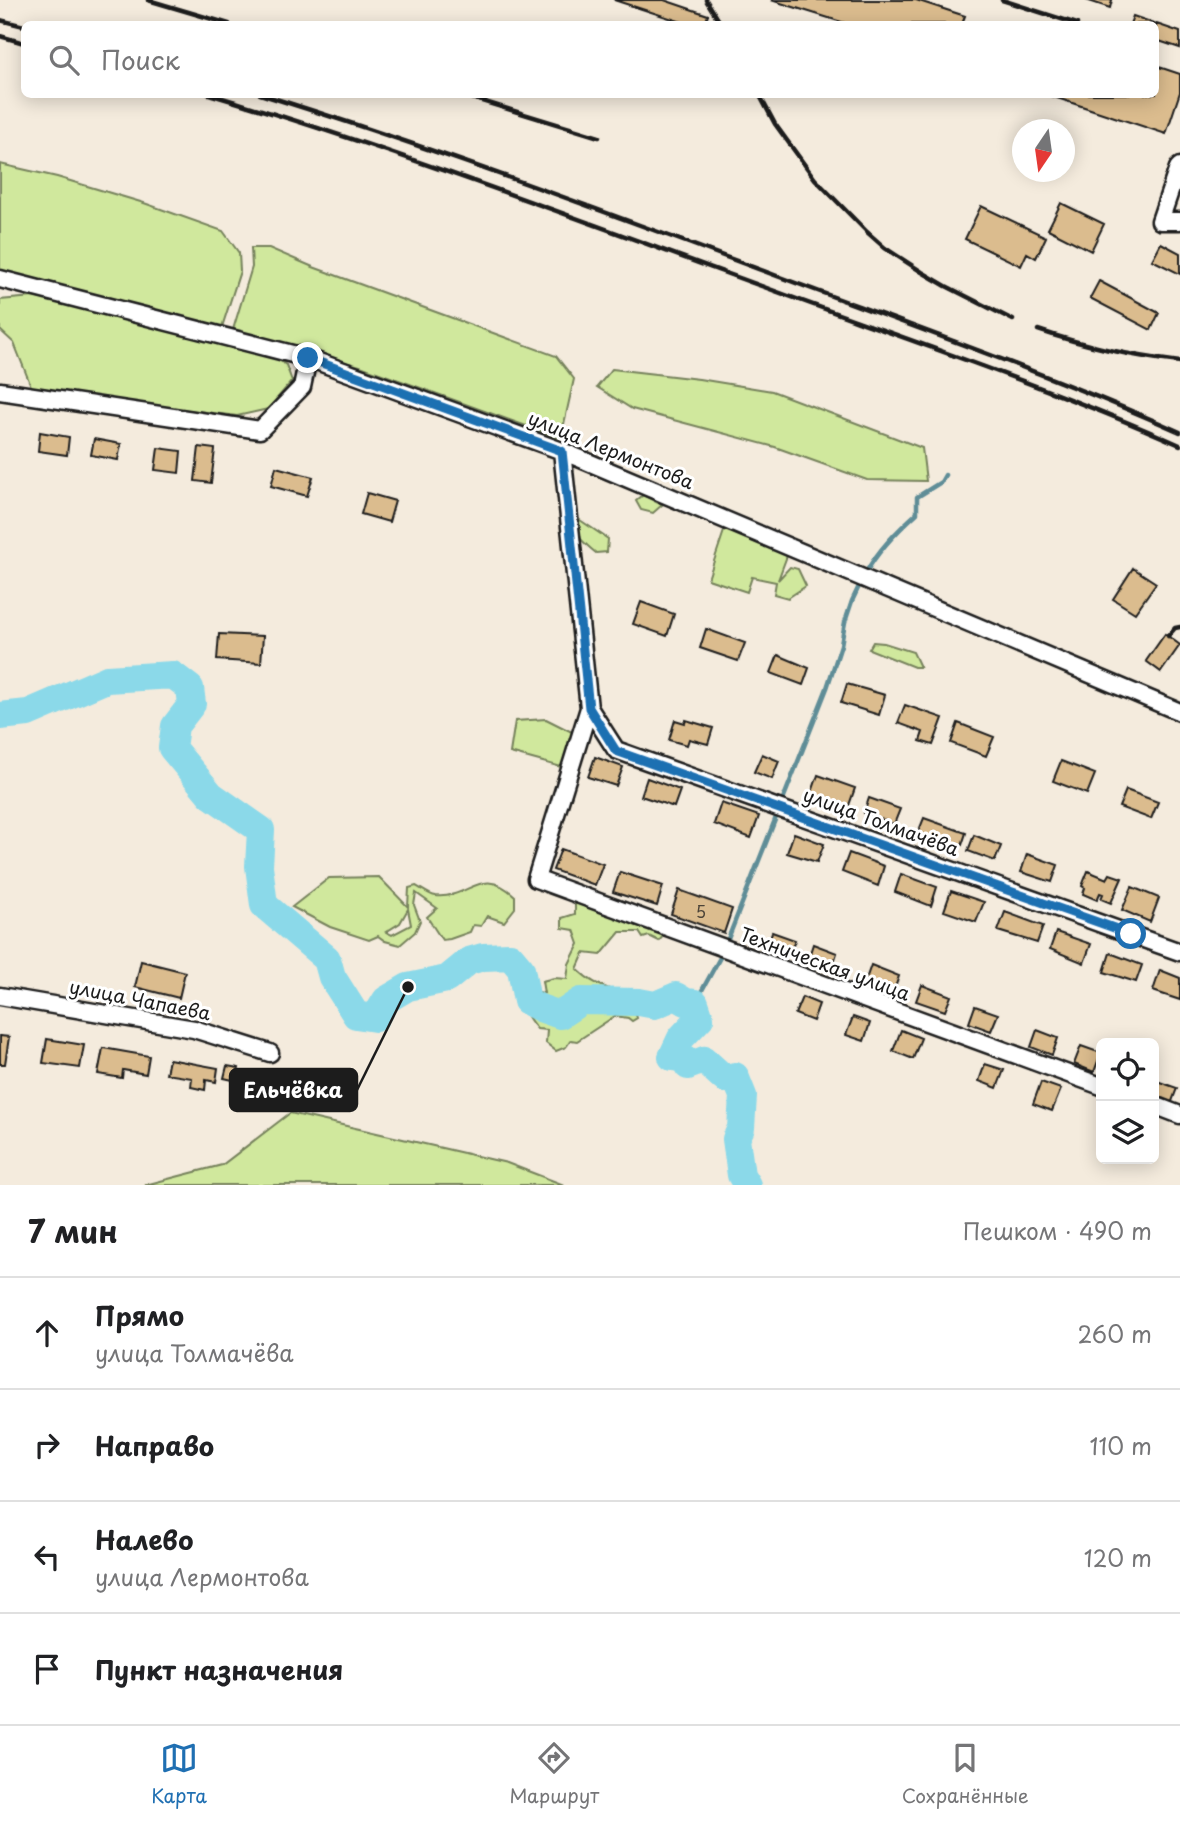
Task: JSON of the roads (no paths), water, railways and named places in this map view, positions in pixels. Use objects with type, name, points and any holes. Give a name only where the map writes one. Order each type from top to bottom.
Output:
[{"type":"street","points":[[1180,166],[1160,221],[1180,221]]},
{"type":"street","name":"улица Лермонтова","points":[[0,279],[308,358],[562,451],[1180,712]]},
{"type":"street","points":[[0,391],[260,430],[302,387],[308,358]]},
{"type":"street","points":[[562,451],[589,708]]},
{"type":"street","name":"Техническая улица","points":[[589,708],[536,879],[1096,1084]]},
{"type":"street","name":"улица Толмачёва","points":[[589,708],[616,751],[1180,951]]},
{"type":"street","name":"улица Чапаева","points":[[0,996],[194,1029],[270,1053]]},
{"type":"street","points":[[1159,1107],[1180,1115]]},
{"type":"waterway","points":[[865,574],[888,541],[917,513],[917,497],[941,482],[945,475]]},
{"type":"waterway","points":[[726,944],[827,688],[841,645],[845,622],[861,582]]},
{"type":"waterway","points":[[0,716],[28,713],[107,679],[173,675],[190,688],[192,704],[175,726],[172,748],[211,795],[261,830],[259,866],[264,905],[327,959],[332,977],[356,1015],[375,1018],[386,1000],[408,987],[447,979],[469,961],[483,957],[510,956],[521,969],[527,1001],[560,1015],[581,1001],[639,1002],[655,1005],[676,996],[686,1002],[695,1003],[700,1018],[681,1038],[672,1057],[686,1059],[688,1066],[704,1060],[725,1079],[735,1076],[743,1096],[741,1128],[736,1139],[741,1175],[747,1185]]},
{"type":"waterway","points":[[695,1003],[723,952]]},
{"type":"railway","points":[[148,0],[219,21]]},
{"type":"railway","points":[[706,0],[719,21]]},
{"type":"railway","points":[[1002,0],[1068,21]]},
{"type":"railway","points":[[0,20],[21,25]]},
{"type":"railway","points":[[0,36],[21,42]]},
{"type":"railway","points":[[222,98],[349,138],[557,211],[1025,382],[1180,445]]},
{"type":"railway","points":[[273,98],[654,230],[1033,371],[1180,432]]},
{"type":"railway","points":[[472,98],[599,137]]},
{"type":"railway","points":[[761,98],[775,124],[815,179],[885,248],[946,286],[1013,320]]},
{"type":"railway","points":[[1038,330],[1108,350],[1180,362]]},
{"type":"railway","points":[[1168,636],[1175,628],[1180,627]]},
{"type":"place","name":"Ельчёвка","points":[[408,987]]}]
